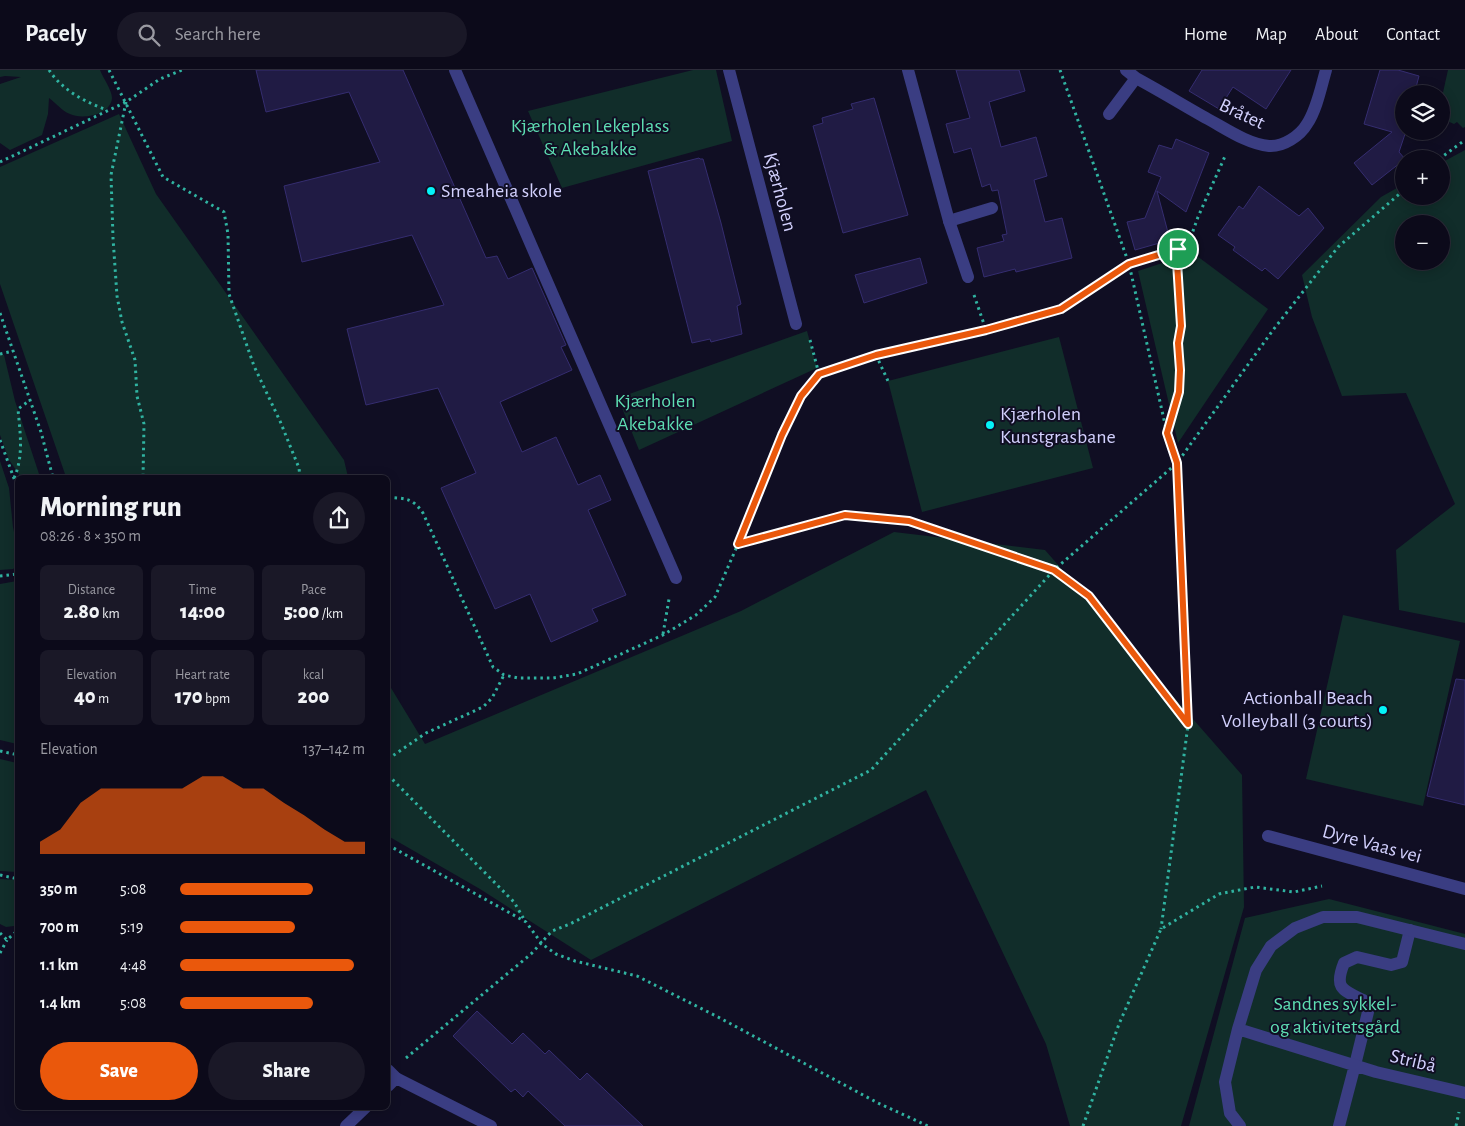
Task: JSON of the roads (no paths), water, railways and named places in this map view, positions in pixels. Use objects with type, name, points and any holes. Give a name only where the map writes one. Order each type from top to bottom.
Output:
[{"type":"street","points":[[455,70],[676,578]]},
{"type":"street","name":"Kjærholen","points":[[728,70],[796,324]]},
{"type":"street","points":[[908,70],[949,221],[968,277]]},
{"type":"street","name":"Bråtet","points":[[1109,114],[1131,74],[1235,134],[1252,142],[1270,146],[1284,143],[1296,136],[1307,124],[1314,109],[1326,70]]},
{"type":"street","points":[[949,221],[992,208]]},
{"type":"street","name":"Dyre Vaas vei","points":[[1268,836],[1465,890]]},
{"type":"street","points":[[1240,1126],[1230,1113],[1225,1082],[1238,1029],[1256,970],[1271,946],[1295,928],[1322,917],[1357,917],[1465,944]]},
{"type":"street","points":[[1340,1126],[1368,1012],[1363,1000],[1343,990],[1340,984],[1340,974],[1344,963],[1357,957],[1391,965],[1402,962],[1410,930]]},
{"type":"street","name":"Stribå","points":[[1238,1029],[1376,1072],[1465,1093]]},
{"type":"street","points":[[390,1076],[491,1126]]},
{"type":"street","points":[[346,1126],[363,1110]]},
{"type":"place","name":"Smeaheia skole","points":[[431,191]]},
{"type":"place","name":"Kjærholen Kunstgrasbane","points":[[990,425]]},
{"type":"place","name":"Actionball Beach Volleyball (3 courts)","points":[[1383,710]]},
{"type":"park label","name":"Kjærholen Lekeplass & Akebakke","points":[[590,138]]},
{"type":"park label","name":"Kjærholen Akebakke","points":[[655,412]]},
{"type":"park label","name":"Sandnes sykkel- og aktivitetsgård","points":[[1335,1016]]}]
